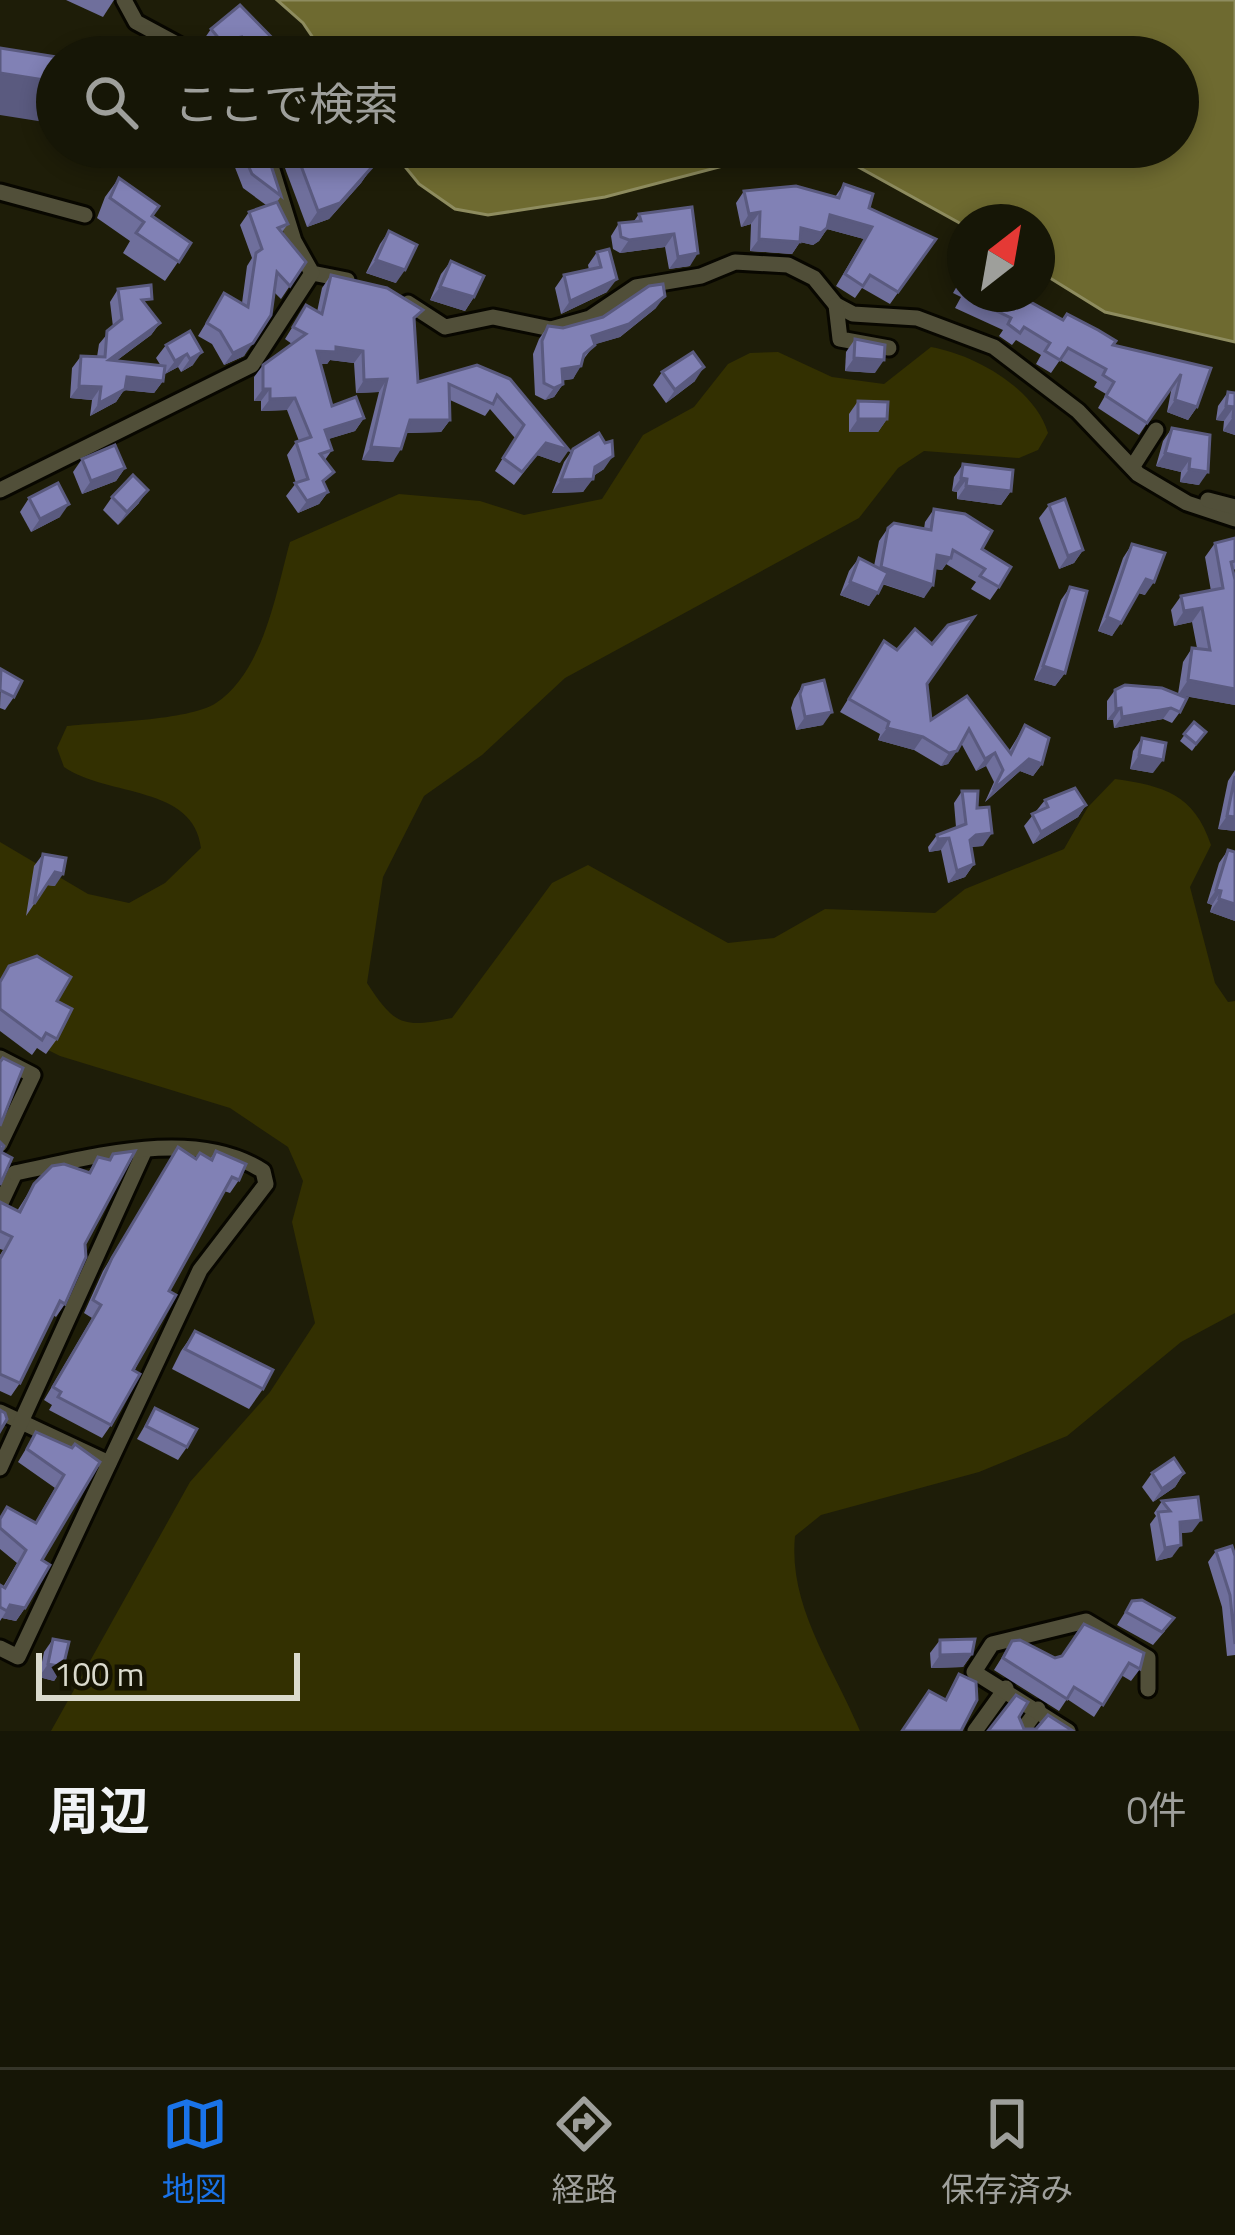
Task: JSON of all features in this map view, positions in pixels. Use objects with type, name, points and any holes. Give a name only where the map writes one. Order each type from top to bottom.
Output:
[{"type":"street","points":[[124,0],[136,22],[162,36]]},
{"type":"street","points":[[271,168],[294,241],[312,273],[371,285]]},
{"type":"street","points":[[0,192],[85,215]]},
{"type":"street","points":[[398,297],[446,327],[494,317],[551,329],[590,318],[618,285],[735,262],[759,261],[802,271],[836,305],[863,316],[902,315],[935,322],[994,347],[1078,411],[1159,487],[1235,519]]},
{"type":"street","points":[[0,490],[252,365],[312,273]]},
{"type":"street","points":[[836,305],[840,339],[889,348]]},
{"type":"street","points":[[1133,466],[1156,430]]},
{"type":"street","points":[[1159,487],[1235,507]]},
{"type":"street","points":[[0,1058],[33,1075],[0,1145],[15,1173]]},
{"type":"street","points":[[0,1648],[18,1657],[200,1270],[266,1184],[263,1171],[249,1162],[188,1151],[144,1152],[15,1173]]},
{"type":"street","points":[[0,1468],[144,1152]]},
{"type":"street","points":[[0,1205],[15,1173]]},
{"type":"street","points":[[0,1412],[109,1463]]},
{"type":"street","points":[[1068,1731],[974,1672],[992,1644],[1086,1621],[1148,1658],[1148,1689]]},
{"type":"street","points":[[975,1731],[1006,1688]]},
{"type":"street","points":[[1022,1731],[1038,1709]]},
{"type":"shaded area","points":[[277,0],[1235,0],[1235,342],[1105,312],[1055,281],[1055,204],[947,204],[947,216],[860,168],[1199,168],[1199,36],[312,36]]},
{"type":"shaded area","points":[[406,168],[715,168],[605,197],[488,215],[455,209],[419,184]]},
{"type":"shaded area","points":[[931,347],[984,366],[1031,402],[1048,433],[1038,450],[1019,458],[924,451],[898,468],[859,518],[565,678],[482,755],[424,796],[383,877],[367,983],[385,1008],[402,1020],[422,1023],[452,1018],[552,883],[588,865],[728,943],[774,938],[825,909],[935,913],[965,889],[1064,849],[1088,807],[1115,779],[1162,790],[1196,814],[1211,845],[1190,887],[1215,983],[1228,1002],[1235,1001],[1235,1313],[1181,1342],[1067,1436],[979,1472],[821,1515],[795,1536],[795,1562],[806,1612],[860,1731],[51,1731],[190,1482],[270,1392],[315,1323],[292,1222],[303,1181],[288,1147],[230,1108],[60,1056],[0,1026],[0,842],[88,894],[129,903],[165,883],[201,848],[195,828],[183,813],[64,767],[57,748],[67,726],[166,717],[216,703],[232,689],[257,651],[290,542],[399,494],[480,501],[524,515],[602,499],[643,435],[694,407],[728,364],[750,353],[778,352],[832,377],[884,384]]},
{"type":"building","points":[[240,5],[270,36],[217,36],[211,29]]},
{"type":"building","points":[[0,48],[36,54],[36,79],[0,73]]},
{"type":"building","points":[[249,168],[272,168],[281,196]]},
{"type":"building","points":[[302,168],[371,168],[340,203],[318,211]]},
{"type":"building","points":[[119,178],[159,206],[152,216],[191,243],[179,262],[136,233],[144,222],[110,198]]},
{"type":"building","points":[[844,184],[873,194],[869,208],[936,239],[898,292],[870,275],[863,286],[845,274],[872,227],[830,215],[821,233],[801,228],[800,242],[759,239],[760,212],[749,214],[744,191],[796,186],[839,198]]},
{"type":"building","points":[[277,202],[288,224],[278,228],[306,262],[290,286],[277,272],[271,315],[253,343],[233,353],[220,331],[207,323],[224,293],[248,307],[256,253],[262,249],[249,212]]},
{"type":"building","points":[[692,207],[698,253],[678,257],[674,234],[621,237],[619,223],[641,221],[639,214]]},
{"type":"building","points":[[389,231],[417,245],[405,270],[376,260]]},
{"type":"building","points":[[609,249],[617,279],[570,301],[564,275],[601,267],[597,252]]},
{"type":"building","points":[[451,261],[484,276],[474,297],[440,287]]},
{"type":"building","points":[[331,275],[387,288],[423,310],[414,318],[418,382],[477,365],[510,379],[569,450],[546,443],[522,472],[503,458],[524,425],[497,395],[493,404],[449,384],[450,420],[410,420],[401,449],[371,447],[387,379],[364,380],[363,351],[336,347],[336,352],[317,351],[332,406],[356,397],[364,418],[325,430],[332,450],[320,454],[334,472],[323,481],[328,492],[307,501],[295,483],[308,479],[296,442],[311,437],[295,398],[270,399],[270,389],[263,389],[263,365],[306,334],[293,327],[306,305],[322,314]]},
{"type":"building","points":[[663,284],[665,296],[629,324],[592,336],[595,345],[584,354],[581,366],[562,369],[563,384],[554,388],[544,383],[542,341],[548,326],[563,328],[603,317],[649,286]]},
{"type":"building","points":[[151,285],[152,299],[142,300],[160,323],[109,360],[165,366],[163,381],[127,377],[125,389],[99,403],[101,387],[79,386],[81,356],[105,357],[107,331],[122,319],[118,289]]},
{"type":"building","points":[[999,312],[1049,312],[1063,320],[1067,314],[1116,341],[1113,345],[1211,368],[1197,407],[1175,400],[1181,374],[1147,423],[1106,396],[1114,382],[1103,375],[1106,369],[1068,348],[1060,360],[1045,351],[1050,343],[1024,327],[1020,333],[1008,324],[1011,318]]},
{"type":"building","points":[[190,331],[202,352],[175,361],[166,345]]},
{"type":"building","points":[[855,339],[885,345],[884,360],[854,358]]},
{"type":"building","points":[[693,352],[704,367],[675,390],[662,372]]},
{"type":"building","points":[[1228,392],[1235,393],[1235,418],[1234,407],[1226,406]]},
{"type":"building","points":[[858,401],[888,402],[887,419],[858,419]]},
{"type":"building","points":[[1172,428],[1210,435],[1208,472],[1189,469],[1190,459],[1165,453]]},
{"type":"building","points":[[599,433],[605,443],[612,441],[613,456],[595,467],[593,479],[561,480],[573,449]]},
{"type":"building","points":[[115,445],[125,468],[91,481],[82,459]]},
{"type":"building","points":[[963,464],[1013,470],[1011,491],[966,486],[967,479],[961,478]]},
{"type":"building","points":[[133,475],[148,490],[127,512],[112,497]]},
{"type":"building","points":[[58,483],[69,504],[40,519],[29,498]]},
{"type":"building","points":[[1065,499],[1083,550],[1068,556],[1049,505]]},
{"type":"building","points":[[934,509],[965,514],[992,531],[982,549],[1011,567],[999,587],[980,576],[985,569],[953,550],[951,558],[937,555],[933,585],[881,567],[888,528],[894,523],[931,530]]},
{"type":"building","points":[[1235,538],[1235,561],[1231,562],[1235,689],[1188,680],[1192,648],[1210,650],[1202,608],[1184,611],[1181,596],[1223,588],[1215,543]]},
{"type":"building","points":[[1132,544],[1165,553],[1154,582],[1146,579],[1121,623],[1107,617]]},
{"type":"building","points":[[859,558],[888,573],[878,593],[850,582]]},
{"type":"building","points":[[1070,587],[1087,591],[1065,673],[1043,666]]},
{"type":"building","points":[[974,617],[927,684],[931,720],[967,696],[1011,754],[1025,725],[1049,738],[1042,764],[1029,759],[993,790],[1003,770],[995,753],[985,759],[969,729],[957,751],[949,753],[923,737],[887,728],[889,722],[849,699],[884,641],[897,650],[915,629],[932,644],[948,625]]},
{"type":"building","points":[[1,669],[22,681],[14,697],[0,690]]},
{"type":"building","points":[[824,680],[832,712],[805,717],[803,685]]},
{"type":"building","points":[[1125,685],[1162,688],[1187,698],[1180,712],[1171,708],[1122,717],[1121,708],[1116,709],[1115,690]]},
{"type":"building","points":[[1194,722],[1206,732],[1196,744],[1184,734]]},
{"type":"building","points":[[1142,738],[1166,743],[1163,760],[1139,755]]},
{"type":"building","points":[[1235,776],[1235,817],[1227,816]]},
{"type":"building","points":[[1075,788],[1086,805],[1041,832],[1032,814],[1048,807],[1045,800]]},
{"type":"building","points":[[962,791],[978,791],[977,808],[989,807],[992,833],[970,840],[974,864],[957,871],[949,838],[938,839],[937,835],[966,824]]},
{"type":"building","points":[[1228,850],[1235,852],[1235,904],[1219,899],[1221,891],[1216,890]]},
{"type":"building","points":[[43,854],[66,858],[63,874],[55,872],[34,904]]},
{"type":"building","points":[[37,956],[71,977],[57,1001],[72,1009],[57,1039],[46,1033],[42,1040],[0,1009],[0,982],[9,966]]},
{"type":"building","points":[[3,1058],[23,1068],[0,1126],[0,1062]]},
{"type":"building","points":[[0,1142],[1,1152],[12,1158],[0,1185]]},
{"type":"building","points":[[178,1147],[196,1159],[200,1153],[212,1160],[216,1151],[246,1164],[239,1180],[232,1177],[169,1291],[176,1295],[133,1370],[140,1374],[111,1425],[58,1397],[61,1392],[53,1387],[101,1305],[93,1300],[112,1258]]},
{"type":"building","points":[[135,1151],[85,1244],[86,1257],[65,1304],[60,1301],[20,1383],[0,1374],[0,1259],[12,1237],[0,1231],[0,1202],[20,1212],[34,1184],[52,1166],[64,1164],[90,1173],[98,1157],[110,1160],[113,1154]]},
{"type":"building","points":[[195,1331],[273,1370],[263,1389],[185,1349]]},
{"type":"building","points":[[155,1408],[197,1429],[187,1447],[146,1426]]},
{"type":"building","points":[[36,1432],[72,1448],[75,1444],[100,1462],[42,1560],[50,1565],[25,1608],[10,1605],[7,1611],[0,1607],[0,1585],[5,1588],[26,1550],[0,1528],[0,1519],[7,1507],[36,1523],[64,1475],[27,1449]]},
{"type":"building","points":[[1174,1458],[1184,1473],[1162,1489],[1152,1473]]},
{"type":"building","points":[[1198,1497],[1201,1520],[1180,1522],[1181,1545],[1165,1548],[1158,1512],[1170,1511],[1162,1501]]},
{"type":"building","points":[[1232,1546],[1235,1644],[1230,1595],[1216,1551]]},
{"type":"building","points":[[1142,1600],[1174,1618],[1162,1632],[1126,1612],[1132,1601]]},
{"type":"building","points":[[1084,1624],[1144,1653],[1140,1669],[1129,1663],[1103,1705],[1074,1687],[1067,1699],[1003,1658],[1012,1641],[1020,1640],[1055,1658],[1062,1656]]},
{"type":"building","points":[[53,1639],[69,1642],[63,1667],[48,1664]]},
{"type":"building","points":[[975,1639],[972,1654],[940,1655],[940,1640]]},
{"type":"building","points":[[959,1674],[976,1682],[977,1700],[961,1731],[902,1731],[929,1691],[946,1700]]},
{"type":"building","points":[[1016,1695],[1028,1702],[1019,1717],[1024,1729],[1036,1729],[1048,1715],[1073,1731],[988,1731]]}]
